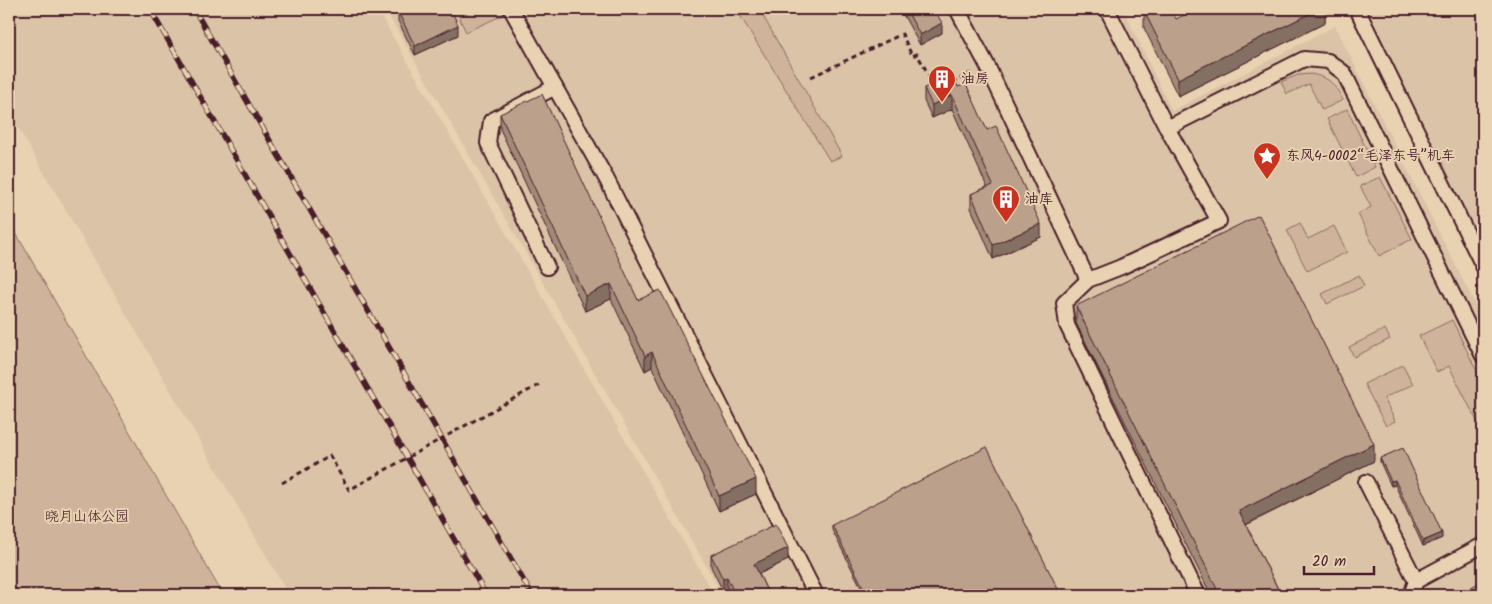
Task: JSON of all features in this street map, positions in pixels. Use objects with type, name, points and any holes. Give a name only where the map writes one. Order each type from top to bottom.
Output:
[{"type":"lane","points":[[511,9],[607,180],[816,595]]},
{"type":"lane","points":[[957,9],[987,65],[1088,280]]},
{"type":"lane","points":[[1107,9],[1167,128],[1219,221],[1088,280],[1064,303],[1067,325],[1198,595]]},
{"type":"lane","points":[[1357,9],[1483,266]]},
{"type":"lane","points":[[1167,128],[1304,59],[1328,61],[1344,73],[1483,356]]},
{"type":"lane","points":[[548,267],[488,143],[491,121],[555,87]]},
{"type":"lane","points":[[1366,482],[1416,581]]},
{"type":"lane","points":[[1411,595],[1416,581],[1483,545]]},
{"type":"path","points":[[811,77],[902,34],[912,56],[917,54],[937,90]]},
{"type":"path","points":[[945,86],[987,65]]},
{"type":"path","points":[[282,483],[330,456],[349,490],[542,382]]},
{"type":"shaded area","points":[[9,9],[377,9],[714,595],[289,595],[9,112]]},
{"type":"shaded area","points":[[385,9],[1123,9],[1172,111],[1335,26],[1483,320],[1483,595],[723,595]]},
{"type":"shaded area","points":[[1368,9],[1483,9],[1483,258]]},
{"type":"green space","points":[[455,9],[502,9],[505,14],[466,32]]},
{"type":"green space","points":[[736,9],[759,9],[842,156],[830,161]]},
{"type":"green space","points":[[1311,74],[1323,77],[1331,82],[1343,100],[1322,110],[1309,84],[1287,94],[1281,82],[1298,75]]},
{"type":"green space","points":[[1347,109],[1375,167],[1356,177],[1327,119]]},
{"type":"green space","points":[[1380,177],[1412,239],[1379,256],[1358,214],[1371,207],[1360,186]]},
{"type":"green space","name":"晓月山体公园","points":[[9,221],[223,595],[9,595]]},
{"type":"green space","points":[[1300,223],[1308,239],[1334,226],[1347,252],[1307,271],[1287,230]]},
{"type":"green space","points":[[1359,275],[1364,286],[1327,304],[1322,294]]},
{"type":"green space","points":[[1452,320],[1483,384],[1483,433],[1449,366],[1437,372],[1419,336]]},
{"type":"green space","points":[[1385,329],[1390,339],[1354,357],[1349,347]]},
{"type":"green space","points":[[1403,365],[1413,384],[1384,398],[1395,421],[1386,426],[1364,384]]},
{"type":"building","points":[[404,9],[451,9],[458,25],[415,46],[398,12]]},
{"type":"building","points":[[906,9],[934,9],[942,23],[920,35]]},
{"type":"building","points":[[1149,9],[1171,9],[1176,19],[1196,9],[1319,9],[1178,79],[1144,11]]},
{"type":"building","points":[[953,75],[958,87],[966,84],[987,130],[996,126],[1041,224],[993,245],[971,194],[993,185],[952,95],[932,105],[924,88]]},
{"type":"building","points":[[542,94],[638,300],[660,290],[756,479],[719,496],[652,352],[645,356],[611,284],[585,296],[500,114]]},
{"type":"building","points":[[1259,215],[1374,444],[1239,511],[1281,595],[1220,595],[1076,306]]},
{"type":"building","points":[[987,447],[1061,595],[867,595],[832,525]]},
{"type":"building","points":[[1403,448],[1442,533],[1423,541],[1395,480],[1391,481],[1380,458]]},
{"type":"building","points":[[776,524],[788,548],[754,564],[769,595],[735,595],[727,577],[723,579],[711,555]]},
{"type":"building","points":[[1483,581],[1483,595],[1455,595]]},
{"type":"railway","points":[[150,9],[486,595]]},
{"type":"railway","points":[[194,9],[532,595]]},
{"type":"place","name":"油房","points":[[942,103]]},
{"type":"place","name":"东风4-0002“毛泽东号”机车","points":[[1267,180]]},
{"type":"place","name":"油库","points":[[1006,223]]}]
